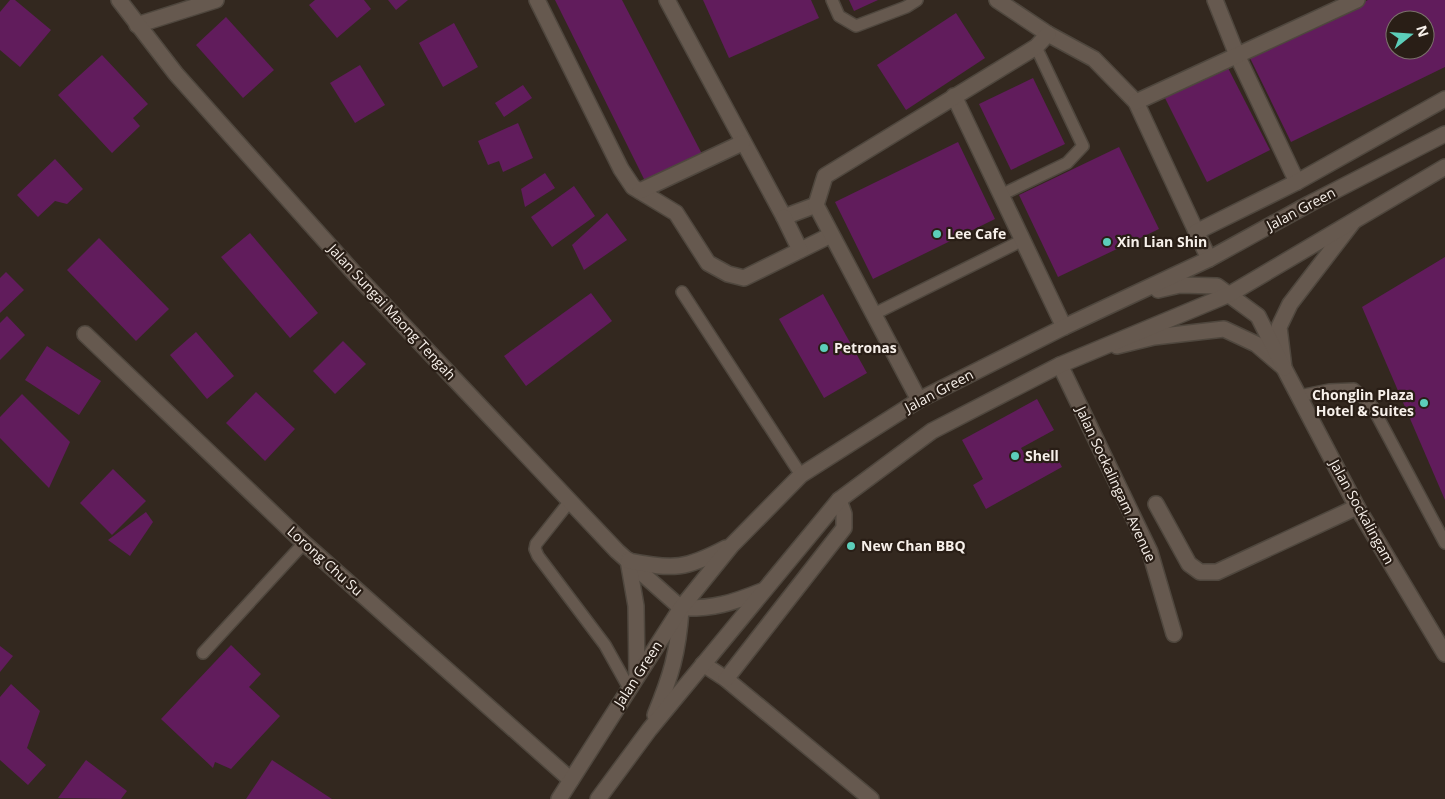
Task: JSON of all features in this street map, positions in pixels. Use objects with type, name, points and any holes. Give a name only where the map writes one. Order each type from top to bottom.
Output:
[{"type":"street","name":"Jalan Sungai Maong Tengah","points":[[119,0],[176,74],[355,274],[570,501],[628,560],[681,608]]},
{"type":"street","points":[[137,25],[216,0]]},
{"type":"street","points":[[537,0],[621,169],[633,187],[676,213],[708,263],[728,274],[744,278],[832,235]]},
{"type":"street","points":[[667,0],[800,250]]},
{"type":"street","points":[[997,0],[1048,34],[1094,59],[1136,102],[1209,259]]},
{"type":"street","points":[[1215,0],[1237,56],[1297,182]]},
{"type":"street","points":[[1136,102],[1357,0]]},
{"type":"street","points":[[919,400],[816,205],[825,176],[1036,47],[1048,34]]},
{"type":"street","points":[[954,96],[1021,241],[1064,327]]},
{"type":"street","points":[[1196,232],[1297,182],[1445,99]]},
{"type":"street","name":"Jalan Green","points":[[559,799],[681,608],[730,546],[801,474],[919,400],[1064,327],[1209,259],[1445,134]]},
{"type":"street","points":[[640,191],[742,142]]},
{"type":"street","points":[[598,799],[649,730],[839,500],[932,431],[1060,365],[1230,294],[1354,222],[1445,166]]},
{"type":"street","points":[[784,217],[816,205]]},
{"type":"street","name":"Jalan Sockalingam","points":[[1354,222],[1290,304],[1279,328],[1284,368],[1357,506],[1445,654]]},
{"type":"street","points":[[1128,297],[1180,285],[1218,286],[1258,316],[1284,368]]},
{"type":"street","name":"Jalan Sockalingam","points":[[1091,352],[1154,337],[1224,329],[1256,344],[1284,368]]},
{"type":"street","name":"Lorong Chu Su","points":[[85,334],[304,543],[570,780]]},
{"type":"street","name":"Jalan Sockalingam Avenue","points":[[1060,365],[1150,552],[1174,634]]},
{"type":"street","points":[[726,679],[844,528],[844,514],[839,500]]},
{"type":"street","points":[[1156,504],[1189,564],[1200,572],[1217,572],[1357,506]]},
{"type":"street","points":[[633,682],[636,606],[628,560],[663,567],[696,564],[730,546]]},
{"type":"street","points":[[649,730],[670,680],[679,647],[681,608],[707,609],[731,604],[762,591]]},
{"type":"street","points":[[703,664],[726,679],[871,799]]},
{"type":"lane","points":[[832,0],[839,16],[856,26],[906,7],[917,0]]},
{"type":"lane","points":[[1000,195],[1067,163],[1083,146],[1036,47]]},
{"type":"lane","points":[[874,314],[1021,241]]},
{"type":"lane","points":[[682,292],[801,474]]},
{"type":"lane","points":[[1299,396],[1329,390],[1354,389],[1372,406],[1445,544]]},
{"type":"lane","points":[[570,501],[536,544],[535,549],[538,556],[633,682]]},
{"type":"lane","points":[[202,653],[304,543]]},
{"type":"building","points":[[10,0],[15,0],[51,30],[20,67],[0,50],[0,12]]},
{"type":"building","points":[[315,0],[364,0],[371,9],[337,38],[309,5]]},
{"type":"building","points":[[388,0],[408,0],[396,10]]},
{"type":"building","points":[[555,0],[622,0],[702,154],[646,183]]},
{"type":"building","points":[[703,0],[811,0],[819,18],[729,58]]},
{"type":"building","points":[[849,0],[878,0],[854,11]]},
{"type":"building","points":[[1368,0],[1445,0],[1445,67],[1291,142],[1250,58]]},
{"type":"building","points":[[956,13],[985,58],[906,110],[877,65]]},
{"type":"building","points":[[226,17],[274,70],[243,98],[196,45]]},
{"type":"building","points":[[454,23],[478,67],[443,87],[419,43]]},
{"type":"building","points":[[102,55],[148,104],[133,118],[140,126],[112,153],[58,95]]},
{"type":"building","points":[[360,65],[385,105],[355,123],[330,83]]},
{"type":"building","points":[[1227,66],[1270,150],[1207,182],[1165,98]]},
{"type":"building","points":[[1033,78],[1065,144],[1011,170],[979,104]]},
{"type":"building","points":[[523,85],[532,98],[504,117],[495,103]]},
{"type":"building","points":[[518,123],[533,158],[503,172],[499,161],[488,165],[478,141]]},
{"type":"building","points":[[958,142],[995,219],[873,279],[835,202]]},
{"type":"building","points":[[1119,147],[1159,229],[1058,277],[1019,195]]},
{"type":"building","points":[[55,159],[83,189],[67,204],[55,201],[38,217],[17,195]]},
{"type":"building","points":[[545,173],[555,188],[525,207],[521,189]]},
{"type":"building","points":[[574,186],[595,216],[552,247],[531,217]]},
{"type":"building","points":[[607,213],[627,240],[584,270],[572,245]]},
{"type":"building","points":[[250,233],[318,313],[290,338],[221,257]]},
{"type":"building","points":[[99,238],[169,309],[136,341],[67,270]]},
{"type":"building","name":"Chonglin Plaza Hotel & Suites","points":[[1445,257],[1445,500],[1362,307]]},
{"type":"building","points":[[6,272],[24,290],[0,313],[0,278]]},
{"type":"building","points":[[591,293],[612,321],[526,386],[504,356]]},
{"type":"building","points":[[823,294],[867,373],[824,398],[779,319]]},
{"type":"building","points":[[7,316],[25,335],[0,360],[0,323]]},
{"type":"building","points":[[196,332],[234,376],[207,399],[170,355]]},
{"type":"building","points":[[343,341],[366,364],[335,394],[313,371]]},
{"type":"building","points":[[47,346],[101,381],[79,415],[25,380]]},
{"type":"building","points":[[256,392],[295,429],[265,461],[226,423]]},
{"type":"building","points":[[22,394],[70,442],[49,488],[0,438],[0,417]]},
{"type":"building","points":[[1037,399],[1054,430],[1021,448],[1029,461],[1052,448],[1062,467],[986,509],[973,485],[983,479],[962,440]]},
{"type":"building","points":[[113,469],[146,501],[112,535],[80,503]]},
{"type":"building","points":[[146,512],[153,522],[130,556],[108,540]]},
{"type":"building","points":[[231,645],[261,674],[249,687],[280,716],[231,769],[215,762],[213,768],[161,719]]},
{"type":"building","points":[[0,646],[13,656],[0,672]]},
{"type":"building","points":[[11,684],[40,711],[27,748],[46,765],[28,785],[0,760],[0,697]]},
{"type":"building","points":[[86,760],[127,791],[121,799],[58,798]]},
{"type":"building","points":[[272,760],[332,799],[246,799]]},
{"type":"place","name":"Lee Cafe","points":[[937,234]]},
{"type":"place","name":"Xin Lian Shin","points":[[1107,242]]},
{"type":"place","name":"Petronas","points":[[824,348]]},
{"type":"place","name":"Chonglin Plaza Hotel & Suites","points":[[1424,403]]},
{"type":"place","name":"Shell","points":[[1015,456]]},
{"type":"place","name":"New Chan BBQ","points":[[851,546]]}]
